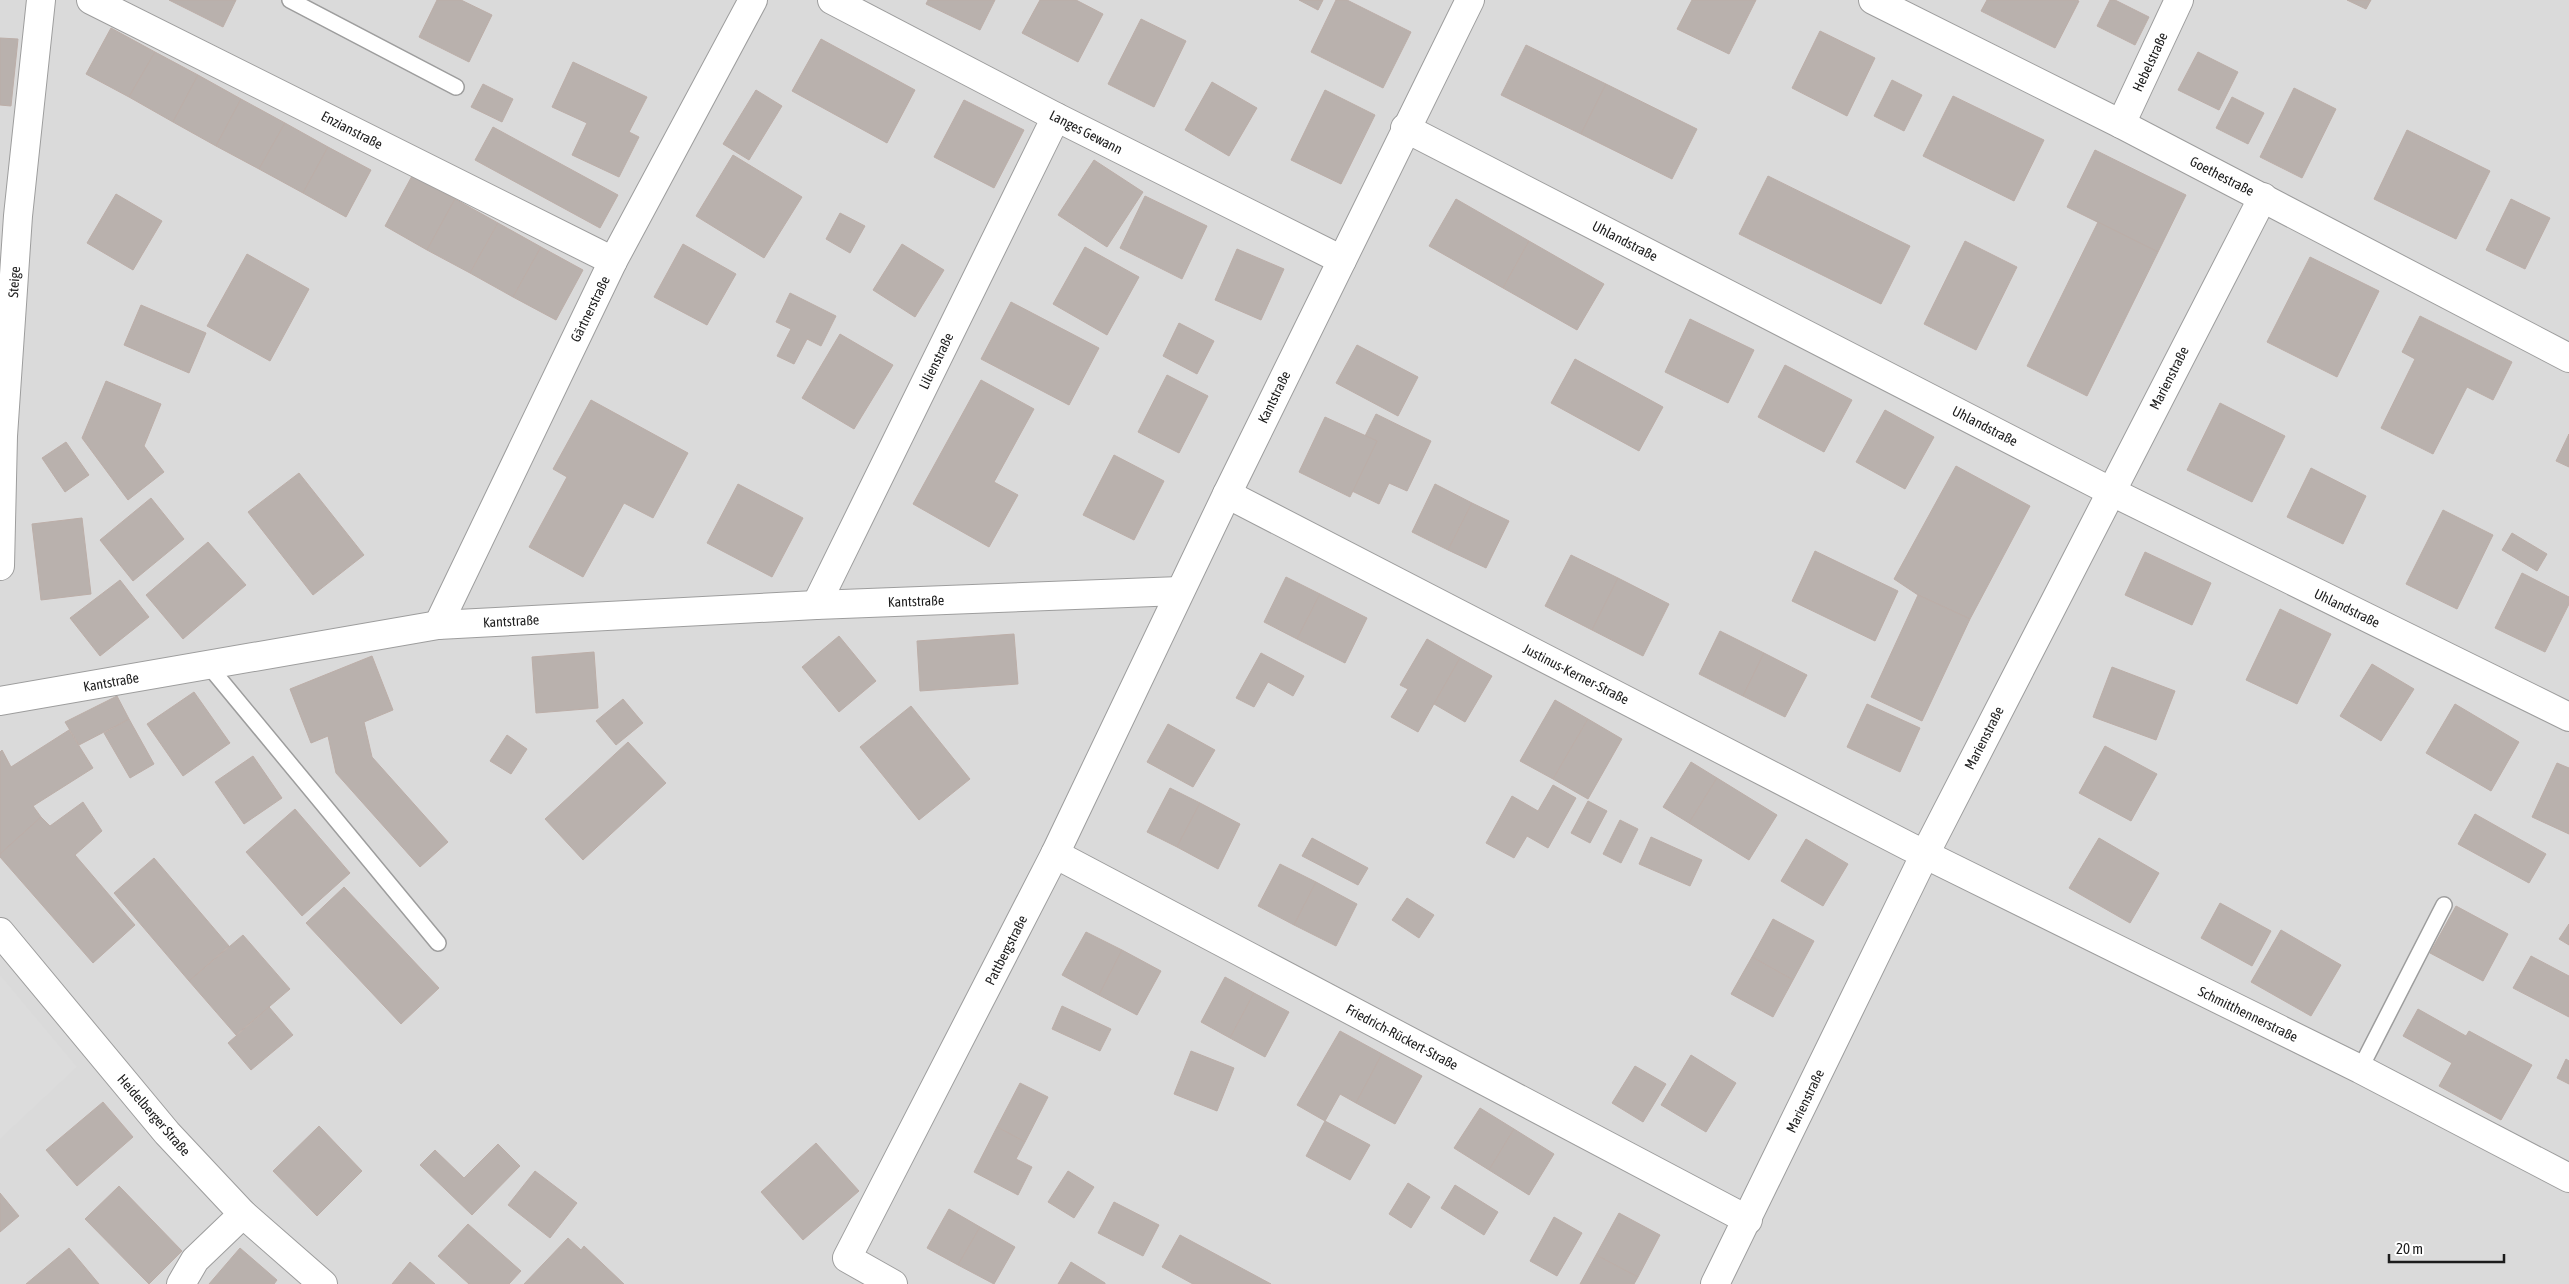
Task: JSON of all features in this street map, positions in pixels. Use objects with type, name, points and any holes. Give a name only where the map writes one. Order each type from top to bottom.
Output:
[{"type":"street","name":"Steige","points":[[0,566],[3,436],[18,216],[41,0]]},
{"type":"street","name":"Enzianstraße","points":[[91,0],[613,261]]},
{"type":"street","name":"Gärtnerstraße","points":[[438,625],[613,261],[753,0]]},
{"type":"street","name":"Langes Gewann","points":[[832,0],[1056,117],[1342,260]]},
{"type":"street","name":"Kantstraße","points":[[0,701],[438,625],[816,604],[1180,591],[1405,128],[1470,0]]},
{"type":"street","name":"Goethestraße","points":[[1872,0],[2121,124],[2569,358]]},
{"type":"street","name":"Hebelstraße","points":[[2121,124],[2179,0]]},
{"type":"street","name":"Lilienstraße","points":[[816,604],[1056,117]]},
{"type":"street","name":"Uhlandstraße","points":[[1405,128],[2110,491],[2569,717]]},
{"type":"street","name":"Marienstraße","points":[[1715,1284],[1748,1220],[1925,854],[2110,491],[2263,197]]},
{"type":"street","name":"Justinus-Kerner-Straße","points":[[1227,494],[1925,854]]},
{"type":"street","name":"Pattbergstraße","points":[[893,1284],[847,1258],[1056,854],[1180,591]]},
{"type":"street","name":"Friedrich-Rückert-Straße","points":[[1056,854],[1748,1220]]},
{"type":"street","name":"Schmitthennerstraße","points":[[1925,854],[2360,1069],[2569,1178]]},
{"type":"street","name":"Heidelberger Straße","points":[[0,932],[167,1133],[243,1214],[322,1284]]},
{"type":"street","points":[[181,1284],[195,1260],[243,1214]]},
{"type":"lane","points":[[290,0],[456,87]]},
{"type":"lane","points":[[208,665],[438,943]]},
{"type":"lane","points":[[2360,1069],[2444,905]]},
{"type":"shaded area","points":[[0,0],[2569,0],[2569,1284],[0,1284]]},
{"type":"shaded area","points":[[0,977],[77,1067],[0,1139]]},
{"type":"building","points":[[169,0],[236,0],[223,27]]},
{"type":"building","points":[[437,0],[461,0],[492,15],[469,62],[419,37]]},
{"type":"building","points":[[928,0],[995,0],[980,30],[926,4]]},
{"type":"building","points":[[1040,0],[1076,0],[1103,14],[1078,62],[1022,33]]},
{"type":"building","points":[[1299,0],[1323,0],[1318,10]]},
{"type":"building","points":[[1336,0],[1347,0],[1411,32],[1383,88],[1311,52]]},
{"type":"building","points":[[1692,0],[1756,0],[1729,54],[1677,29]]},
{"type":"building","points":[[1987,0],[2079,1],[2055,48],[1981,11]]},
{"type":"building","points":[[2110,0],[2115,0],[2149,17],[2135,45],[2097,26]]},
{"type":"building","points":[[2347,0],[2371,0],[2366,9]]},
{"type":"building","points":[[1141,19],[1186,41],[1154,107],[1108,84]]},
{"type":"building","points":[[111,28],[155,52],[129,97],[86,74]]},
{"type":"building","points":[[1820,31],[1875,58],[1847,116],[1792,88]]},
{"type":"building","points":[[0,38],[18,39],[11,106],[0,105]]},
{"type":"building","points":[[821,39],[915,90],[887,143],[792,91]]},
{"type":"building","points":[[1526,45],[1606,84],[1581,134],[1501,95]]},
{"type":"building","points":[[155,52],[198,75],[173,122],[129,97]]},
{"type":"building","points":[[2198,52],[2238,72],[2219,110],[2178,90]]},
{"type":"building","points":[[573,62],[647,97],[629,132],[639,137],[619,177],[572,155],[587,123],[552,107]]},
{"type":"building","points":[[198,75],[241,99],[216,146],[173,122]]},
{"type":"building","points":[[1892,80],[1922,95],[1904,131],[1874,116]]},
{"type":"building","points":[[1212,82],[1257,108],[1229,156],[1185,130]]},
{"type":"building","points":[[483,84],[513,99],[502,122],[471,107]]},
{"type":"building","points":[[1606,84],[1697,129],[1672,179],[1581,134]]},
{"type":"building","points":[[2294,88],[2336,109],[2302,178],[2260,157]]},
{"type":"building","points":[[756,90],[782,106],[749,160],[723,144]]},
{"type":"building","points":[[1325,90],[1375,115],[1341,184],[1291,160]]},
{"type":"building","points":[[1953,96],[2044,140],[2014,201],[1923,156]]},
{"type":"building","points":[[2232,97],[2264,113],[2248,144],[2216,128]]},
{"type":"building","points":[[241,99],[285,123],[259,169],[216,146]]},
{"type":"building","points":[[964,100],[1024,130],[994,188],[934,157]]},
{"type":"building","points":[[285,123],[328,147],[303,193],[259,169]]},
{"type":"building","points":[[493,127],[618,195],[600,228],[475,160]]},
{"type":"building","points":[[2407,130],[2490,171],[2456,239],[2374,199]]},
{"type":"building","points":[[328,147],[371,170],[346,217],[303,193]]},
{"type":"building","points":[[2095,150],[2186,195],[2158,252],[2067,207]]},
{"type":"building","points":[[733,155],[802,197],[764,258],[696,216]]},
{"type":"building","points":[[1094,160],[1143,192],[1107,247],[1058,215]]},
{"type":"building","points":[[412,176],[455,199],[427,250],[385,226]]},
{"type":"building","points":[[1768,176],[1910,246],[1881,304],[1739,234]]},
{"type":"building","points":[[116,194],[162,221],[133,270],[87,243]]},
{"type":"building","points":[[1145,196],[1207,226],[1182,279],[1120,248]]},
{"type":"building","points":[[455,199],[498,223],[470,273],[427,250]]},
{"type":"building","points":[[1456,199],[1529,241],[1503,288],[1429,246]]},
{"type":"building","points":[[2511,199],[2550,218],[2525,269],[2486,250]]},
{"type":"building","points":[[840,213],[865,226],[850,253],[826,239]]},
{"type":"building","points":[[2098,222],[2158,252],[2087,396],[2027,366]]},
{"type":"building","points":[[498,223],[541,247],[513,297],[470,273]]},
{"type":"building","points":[[1529,241],[1604,284],[1577,330],[1503,288]]},
{"type":"building","points":[[1965,241],[2017,267],[1976,350],[1924,324]]},
{"type":"building","points":[[683,244],[736,274],[707,325],[654,297]]},
{"type":"building","points":[[902,244],[944,270],[915,317],[873,290]]},
{"type":"building","points":[[541,247],[583,270],[556,320],[513,297]]},
{"type":"building","points":[[1085,247],[1139,277],[1107,335],[1053,304]]},
{"type":"building","points":[[1237,249],[1284,269],[1261,320],[1215,300]]},
{"type":"building","points":[[247,254],[309,289],[270,361],[207,326]]},
{"type":"building","points":[[2310,257],[2379,291],[2337,377],[2267,342]]},
{"type":"building","points":[[790,293],[836,316],[821,346],[807,339],[794,364],[777,356],[791,329],[776,322]]},
{"type":"building","points":[[1011,302],[1099,348],[1069,405],[981,359]]},
{"type":"building","points":[[141,305],[206,333],[189,373],[124,345]]},
{"type":"building","points":[[2420,316],[2512,362],[2493,400],[2467,387],[2433,454],[2381,428],[2415,359],[2402,352]]},
{"type":"building","points":[[1690,319],[1754,350],[1728,403],[1665,372]]},
{"type":"building","points":[[1179,323],[1214,341],[1197,374],[1163,356]]},
{"type":"building","points":[[840,334],[893,365],[854,429],[802,398]]},
{"type":"building","points":[[1357,345],[1418,377],[1398,416],[1336,383]]},
{"type":"building","points":[[1575,359],[1663,407],[1639,451],[1551,403]]},
{"type":"building","points":[[1785,365],[1852,400],[1824,452],[1758,417]]},
{"type":"building","points":[[1167,375],[1208,396],[1179,453],[1138,432]]},
{"type":"building","points":[[981,380],[1034,409],[994,482],[1018,495],[989,547],[913,504]]},
{"type":"building","points":[[106,381],[161,404],[144,446],[164,472],[128,500],[82,438]]},
{"type":"building","points":[[591,400],[688,453],[653,518],[624,503],[583,577],[529,547],[567,477],[553,469]]},
{"type":"building","points":[[2220,403],[2285,436],[2252,502],[2187,470]]},
{"type":"building","points":[[1885,410],[1934,437],[1905,489],[1856,462]]},
{"type":"building","points":[[1376,414],[1431,441],[1407,491],[1389,483],[1379,504],[1352,491],[1377,441],[1365,436]]},
{"type":"building","points":[[1325,417],[1377,441],[1350,497],[1299,472]]},
{"type":"building","points":[[2569,434],[2569,467],[2556,461]]},
{"type":"building","points":[[66,442],[89,475],[65,492],[42,458]]},
{"type":"building","points":[[1114,455],[1164,481],[1134,540],[1083,515]]},
{"type":"building","points":[[1956,466],[2030,506],[1970,619],[1918,595],[1894,579]]},
{"type":"building","points":[[2311,468],[2366,496],[2343,544],[2287,517]]},
{"type":"building","points":[[299,473],[364,555],[313,595],[248,512]]},
{"type":"building","points":[[738,484],[803,518],[772,577],[707,543]]},
{"type":"building","points":[[1435,484],[1472,503],[1448,550],[1412,532]]},
{"type":"building","points":[[151,498],[184,539],[133,581],[100,540]]},
{"type":"building","points":[[1472,503],[1509,521],[1486,568],[1448,550]]},
{"type":"building","points":[[2443,510],[2493,535],[2457,609],[2406,584]]},
{"type":"building","points":[[82,518],[91,594],[41,600],[32,524]]},
{"type":"building","points":[[2512,533],[2547,554],[2537,571],[2502,550]]},
{"type":"building","points":[[208,542],[246,585],[183,639],[146,595]]},
{"type":"building","points":[[1815,551],[1898,591],[1875,641],[1792,601]]},
{"type":"building","points":[[2145,552],[2211,583],[2192,625],[2125,595]]},
{"type":"building","points":[[1571,555],[1618,578],[1592,630],[1545,606]]},
{"type":"building","points":[[2522,573],[2569,597],[2569,604],[2545,652],[2495,628]]},
{"type":"building","points":[[1286,577],[1320,594],[1297,639],[1264,622]]},
{"type":"building","points":[[1618,578],[1669,604],[1643,656],[1592,630]]},
{"type":"building","points":[[120,580],[149,617],[100,656],[70,618]]},
{"type":"building","points":[[1320,594],[1367,618],[1345,663],[1297,639]]},
{"type":"building","points":[[1918,595],[1970,619],[1922,721],[1871,697]]},
{"type":"building","points":[[2280,609],[2331,634],[2297,704],[2246,680]]},
{"type":"building","points":[[1720,631],[1764,653],[1743,696],[1699,674]]},
{"type":"building","points":[[1014,634],[1018,684],[920,691],[917,641]]},
{"type":"building","points":[[839,636],[876,681],[839,712],[802,667]]},
{"type":"building","points":[[1427,639],[1460,658],[1418,732],[1391,717],[1408,689],[1400,685]]},
{"type":"building","points":[[594,652],[598,708],[536,713],[532,657]]},
{"type":"building","points":[[1261,653],[1304,676],[1293,696],[1268,682],[1254,707],[1236,698]]},
{"type":"building","points":[[1764,653],[1807,675],[1785,717],[1743,696]]},
{"type":"building","points":[[372,656],[393,710],[364,722],[372,757],[448,842],[420,867],[336,773],[328,736],[311,743],[290,689]]},
{"type":"building","points":[[1460,658],[1492,676],[1465,722],[1434,704]]},
{"type":"building","points":[[2372,664],[2414,689],[2381,741],[2340,716]]},
{"type":"building","points":[[2112,667],[2175,691],[2156,740],[2093,717]]},
{"type":"building","points":[[194,692],[230,743],[183,776],[147,724]]},
{"type":"building","points":[[117,696],[129,719],[79,745],[65,722]]},
{"type":"building","points":[[623,699],[643,723],[616,745],[596,721]]},
{"type":"building","points":[[1555,700],[1588,719],[1553,779],[1520,761]]},
{"type":"building","points":[[1867,704],[1920,728],[1900,772],[1847,747]]},
{"type":"building","points":[[2455,704],[2519,742],[2491,791],[2426,753]]},
{"type":"building","points":[[911,706],[970,779],[919,820],[860,747]]},
{"type":"building","points":[[129,719],[154,764],[130,778],[104,733]]},
{"type":"building","points":[[1588,719],[1622,739],[1588,799],[1553,779]]},
{"type":"building","points":[[1168,724],[1215,750],[1193,787],[1147,762]]},
{"type":"building","points":[[69,730],[93,768],[33,806],[41,817],[0,854],[0,752],[2,750],[11,767]]},
{"type":"building","points":[[507,735],[527,749],[511,774],[490,761]]},
{"type":"building","points":[[628,742],[666,783],[583,860],[545,819]]},
{"type":"building","points":[[2105,746],[2157,774],[2131,821],[2079,793]]},
{"type":"building","points":[[253,756],[282,798],[244,824],[215,782]]},
{"type":"building","points":[[1691,762],[1717,778],[1689,823],[1663,807]]},
{"type":"building","points":[[2557,763],[2569,768],[2569,834],[2532,817]]},
{"type":"building","points":[[1717,778],[1777,815],[1749,860],[1689,823]]},
{"type":"building","points":[[1553,785],[1576,798],[1548,848],[1527,836],[1514,858],[1486,843],[1512,796],[1538,811]]},
{"type":"building","points":[[1170,788],[1200,803],[1177,847],[1147,832]]},
{"type":"building","points":[[1588,801],[1607,811],[1590,843],[1571,833]]},
{"type":"building","points":[[83,802],[102,831],[75,855],[135,925],[93,963],[0,857],[0,854],[41,817],[50,826]]},
{"type":"building","points":[[1200,803],[1240,824],[1218,869],[1177,847]]},
{"type":"building","points":[[295,809],[350,873],[302,916],[246,852]]},
{"type":"building","points":[[2475,814],[2546,854],[2529,883],[2458,844]]},
{"type":"building","points":[[1620,820],[1638,829],[1621,863],[1603,854]]},
{"type":"building","points":[[1651,837],[1702,860],[1690,886],[1639,864]]},
{"type":"building","points":[[1312,838],[1368,868],[1358,885],[1302,856]]},
{"type":"building","points":[[2099,838],[2159,873],[2130,923],[2069,888]]},
{"type":"building","points":[[1806,839],[1848,864],[1823,906],[1781,881]]},
{"type":"building","points":[[154,858],[229,946],[189,981],[114,893]]},
{"type":"building","points":[[1280,864],[1316,882],[1294,925],[1258,906]]},
{"type":"building","points":[[1316,882],[1357,904],[1336,946],[1294,925]]},
{"type":"building","points":[[344,887],[439,988],[401,1024],[306,923]]},
{"type":"building","points":[[1407,898],[1434,915],[1419,938],[1392,920]]},
{"type":"building","points":[[2220,903],[2271,931],[2252,966],[2201,938]]},
{"type":"building","points":[[2456,906],[2508,934],[2483,981],[2430,953]]},
{"type":"building","points":[[1773,919],[1814,941],[1793,980],[1752,957]]},
{"type":"building","points":[[2569,924],[2569,945],[2559,939]]},
{"type":"building","points":[[2281,930],[2341,965],[2311,1016],[2251,982]]},
{"type":"building","points":[[1086,932],[1122,950],[1099,995],[1062,975]]},
{"type":"building","points":[[243,935],[290,989],[236,1035],[189,981]]},
{"type":"building","points":[[1122,950],[1161,971],[1137,1015],[1099,995]]},
{"type":"building","points":[[2531,956],[2569,976],[2569,1017],[2513,988]]},
{"type":"building","points":[[1752,957],[1793,980],[1773,1017],[1731,994]]},
{"type":"building","points":[[1225,977],[1254,993],[1230,1038],[1201,1022]]},
{"type":"building","points":[[1254,993],[1289,1012],[1265,1057],[1230,1038]]},
{"type":"building","points":[[1062,1006],[1111,1029],[1100,1051],[1052,1029]]},
{"type":"building","points":[[269,1007],[293,1035],[251,1070],[228,1043]]},
{"type":"building","points":[[2418,1009],[2466,1036],[2469,1031],[2532,1065],[2501,1120],[2439,1086],[2452,1063],[2403,1036]]},
{"type":"building","points":[[1340,1031],[1382,1054],[1356,1103],[1340,1094],[1325,1121],[1297,1105]]},
{"type":"building","points":[[1191,1051],[1234,1068],[1217,1111],[1174,1094]]},
{"type":"building","points":[[1382,1054],[1422,1076],[1395,1124],[1356,1103]]},
{"type":"building","points":[[1691,1055],[1736,1083],[1706,1132],[1661,1105]]},
{"type":"building","points":[[2566,1059],[2569,1061],[2569,1084],[2557,1078]]},
{"type":"building","points":[[1635,1066],[1666,1084],[1643,1122],[1612,1103]]},
{"type":"building","points":[[1020,1083],[1048,1097],[1025,1142],[997,1127]]},
{"type":"building","points":[[103,1102],[133,1137],[77,1186],[46,1150]]},
{"type":"building","points":[[1480,1108],[1514,1129],[1489,1170],[1454,1148]]},
{"type":"building","points":[[1325,1121],[1370,1145],[1350,1180],[1306,1156]]},
{"type":"building","points":[[319,1126],[362,1171],[317,1216],[273,1171]]},
{"type":"building","points":[[997,1127],[1025,1142],[1016,1159],[1032,1167],[1018,1195],[974,1172]]},
{"type":"building","points":[[1514,1129],[1554,1154],[1529,1195],[1489,1170]]},
{"type":"building","points":[[816,1143],[859,1191],[803,1240],[761,1192]]},
{"type":"building","points":[[498,1144],[520,1166],[472,1215],[420,1165],[435,1150],[464,1178]]},
{"type":"building","points":[[535,1171],[577,1203],[550,1238],[508,1205]]},
{"type":"building","points":[[1068,1171],[1094,1187],[1074,1218],[1048,1202]]},
{"type":"building","points":[[1408,1183],[1430,1197],[1411,1228],[1389,1214]]},
{"type":"building","points":[[1455,1185],[1498,1212],[1484,1235],[1441,1208]]},
{"type":"building","points":[[119,1186],[182,1251],[149,1284],[85,1219]]},
{"type":"building","points":[[0,1193],[19,1216],[0,1232]]},
{"type":"building","points":[[1114,1202],[1159,1225],[1143,1256],[1098,1233]]},
{"type":"building","points":[[949,1209],[980,1227],[958,1265],[927,1248]]},
{"type":"building","points":[[1619,1213],[1660,1235],[1638,1277],[1596,1255]]},
{"type":"building","points":[[1554,1217],[1582,1233],[1557,1276],[1530,1261]]},
{"type":"building","points":[[468,1224],[521,1271],[509,1284],[469,1284],[438,1256]]},
{"type":"building","points":[[980,1227],[1015,1247],[994,1284],[958,1265]]},
{"type":"building","points":[[1180,1235],[1271,1284],[1193,1284],[1162,1267]]},
{"type":"building","points":[[568,1238],[581,1250],[584,1246],[624,1284],[524,1284]]},
{"type":"building","points":[[69,1248],[99,1284],[26,1284]]},
{"type":"building","points":[[240,1248],[277,1280],[274,1284],[209,1284]]},
{"type":"building","points":[[1596,1255],[1638,1277],[1634,1284],[1580,1284]]},
{"type":"building","points":[[410,1262],[435,1284],[392,1284]]},
{"type":"building","points":[[1071,1262],[1105,1283],[1105,1284],[1058,1284]]}]
